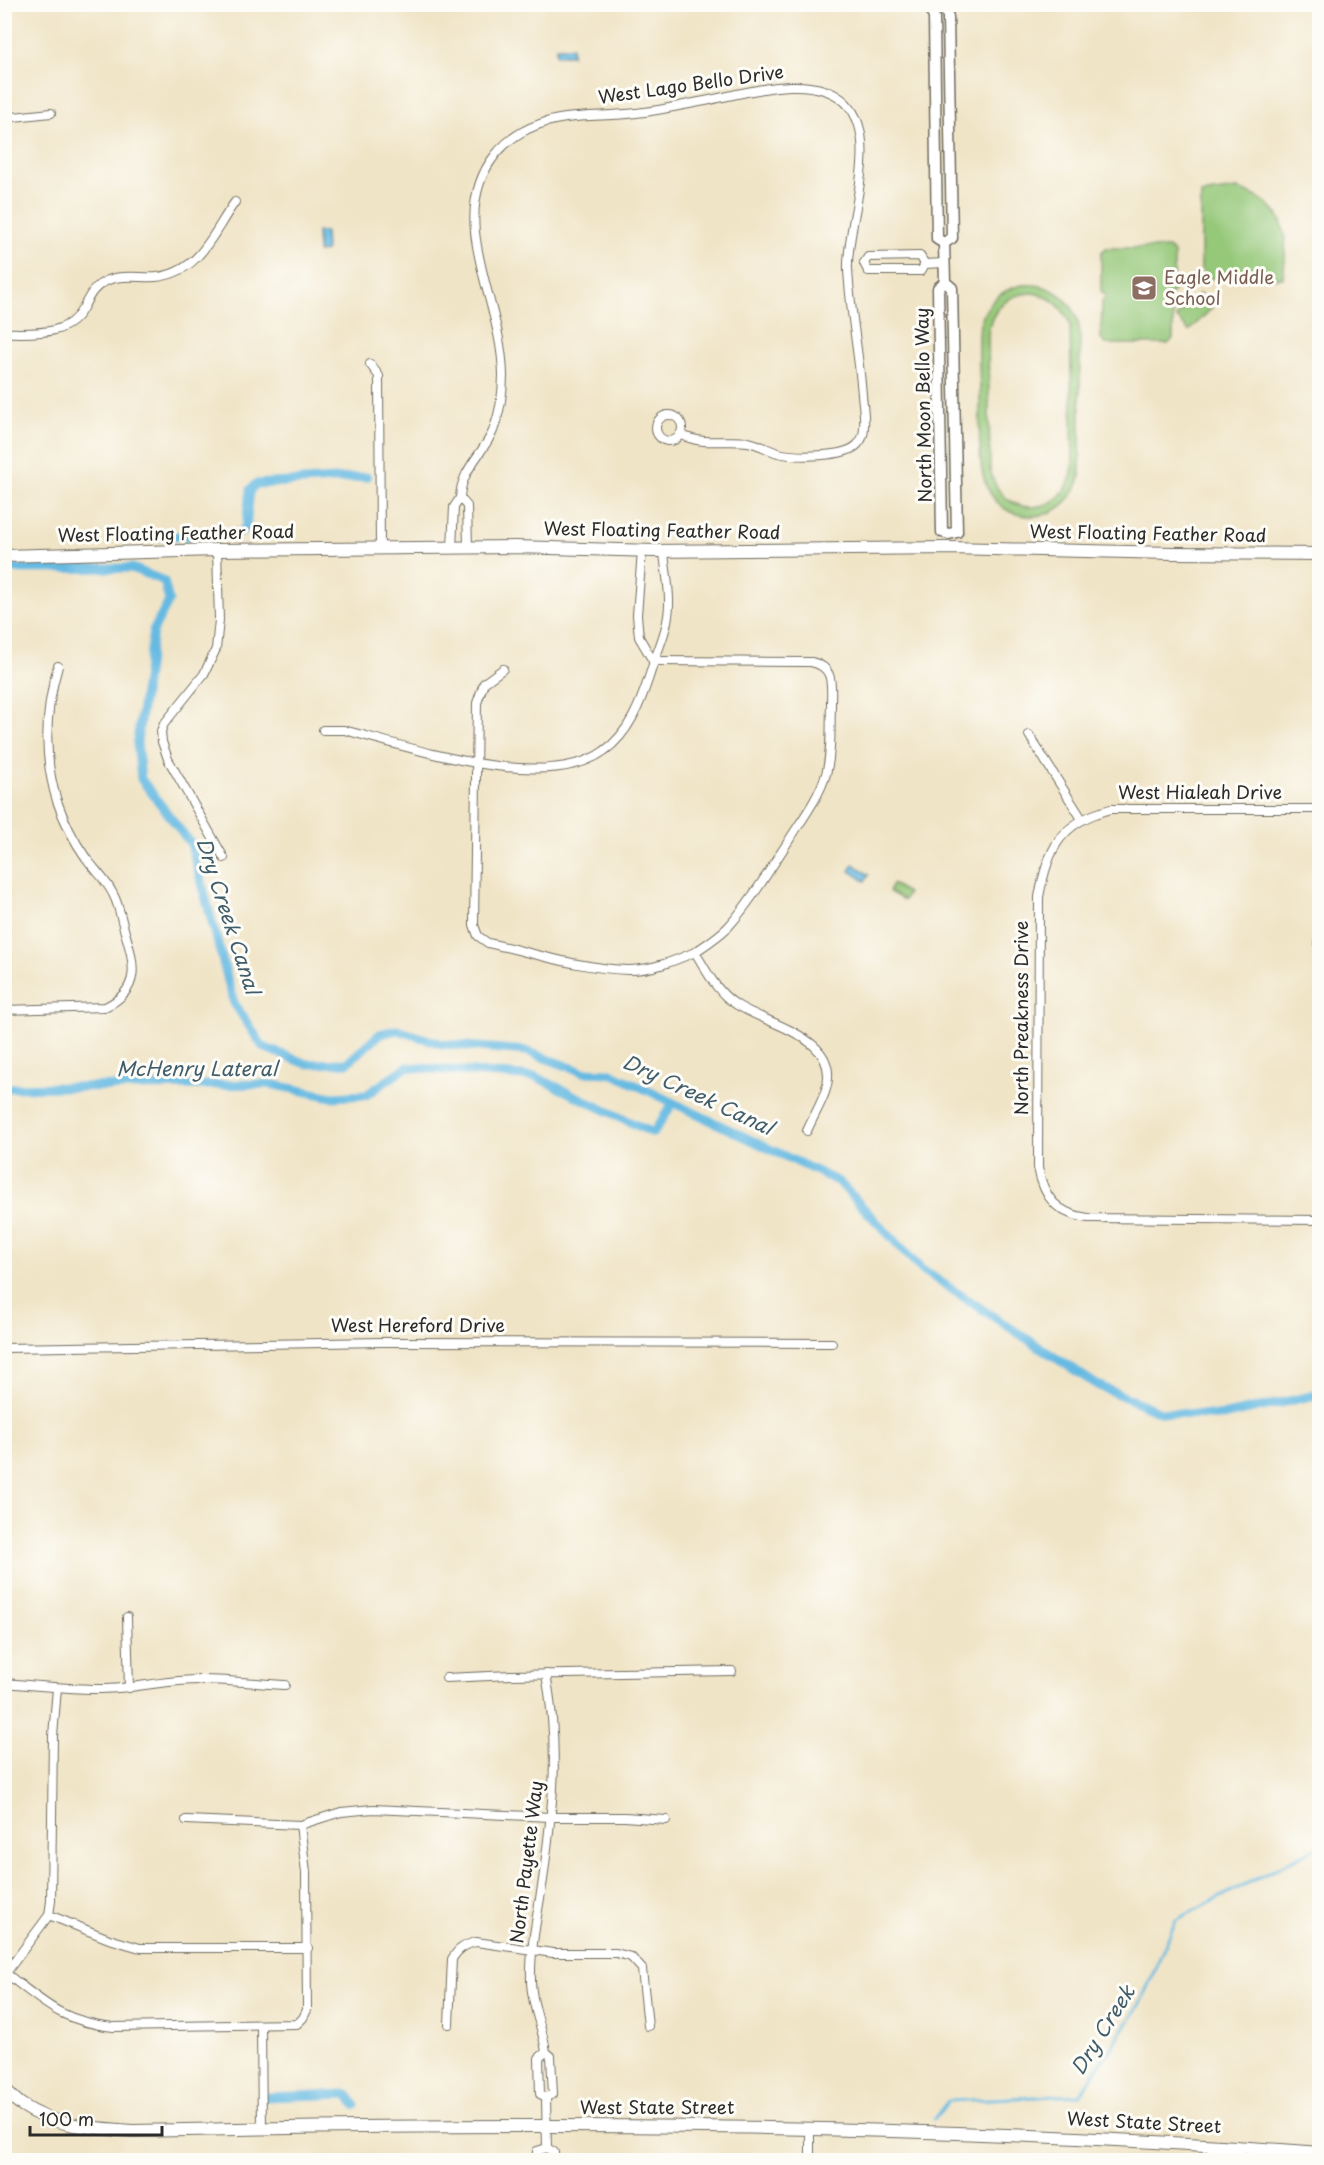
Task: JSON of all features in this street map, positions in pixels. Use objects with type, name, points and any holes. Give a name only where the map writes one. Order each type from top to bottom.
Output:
[{"type":"main road","name":"West Floating Feather Road","points":[[4,556],[217,550],[468,547],[664,551],[949,548],[1320,554]]},
{"type":"main road","name":"West State Street","points":[[4,2088],[21,2104],[52,2119],[79,2127],[133,2131],[546,2126],[810,2127],[1052,2136],[1320,2153]]},
{"type":"street","points":[[927,7],[946,11],[959,4]]},
{"type":"street","points":[[927,7],[934,18],[937,238],[944,243]]},
{"type":"street","points":[[944,243],[952,238],[948,17],[946,11]]},
{"type":"street","name":"West Lago Bello Drive","points":[[460,498],[460,487],[476,455],[492,433],[501,403],[503,374],[499,335],[482,273],[475,230],[475,201],[480,178],[496,153],[507,141],[533,125],[566,118],[639,113],[751,90],[807,87],[827,92],[845,102],[858,121],[862,146],[848,263]]},
{"type":"street","points":[[4,118],[51,113]]},
{"type":"street","points":[[4,333],[57,330],[67,326],[76,318],[88,296],[107,280],[167,275],[188,266],[206,248],[235,202]]},
{"type":"street","points":[[925,264],[945,263],[944,243]]},
{"type":"street","points":[[864,263],[868,257],[920,256],[925,264]]},
{"type":"street","points":[[680,434],[698,441],[754,443],[786,454],[839,454],[848,452],[856,446],[862,437],[864,427],[861,379],[850,303],[848,263],[864,263]]},
{"type":"street","points":[[864,263],[868,271],[921,271],[925,264]]},
{"type":"street","name":"North Moon Bello Way","points":[[945,263],[945,282],[952,288],[957,532],[949,534],[949,548]]},
{"type":"street","points":[[369,364],[379,376],[380,549]]},
{"type":"street","points":[[452,548],[454,507],[460,498],[467,506],[468,547]]},
{"type":"street","points":[[217,550],[219,620],[216,649],[204,674],[170,716],[161,731],[168,759],[224,858]]},
{"type":"street","points":[[642,550],[637,615],[639,637],[653,661]]},
{"type":"street","points":[[323,730],[344,730],[476,763],[552,769],[580,764],[605,751],[631,723],[644,695],[653,661],[665,636],[670,602],[664,551]]},
{"type":"street","points":[[503,669],[484,683],[477,703],[474,925],[478,936],[488,943],[567,961],[630,970],[672,962],[695,952],[715,939],[729,926],[763,880],[817,796],[826,772],[830,744],[831,682],[825,669],[819,664],[810,662],[653,661]]},
{"type":"street","points":[[4,1010],[105,1007],[117,1001],[129,988],[133,974],[132,958],[115,897],[69,830],[58,804],[50,771],[47,723],[50,694],[58,666]]},
{"type":"street","points":[[1029,735],[1082,819]]},
{"type":"street","name":"West Hialeah Drive","points":[[1082,819],[1111,809],[1130,808],[1320,809]]},
{"type":"street","name":"North Preakness Drive","points":[[1082,819],[1067,831],[1054,847],[1045,868],[1039,897],[1038,1168],[1041,1185],[1060,1209],[1074,1216],[1099,1219],[1320,1220]]},
{"type":"street","points":[[1319,1012],[1320,840]]},
{"type":"street","points":[[695,952],[713,983],[733,1003],[804,1038],[817,1047],[826,1059],[827,1088],[807,1131]]},
{"type":"street","name":"West Hereford Drive","points":[[4,1348],[383,1342],[832,1343]]},
{"type":"street","points":[[127,1617],[129,1688]]},
{"type":"street","points":[[446,1678],[732,1671]]},
{"type":"street","name":"North Payette Way","points":[[546,1674],[556,1755],[551,1817],[532,1950],[532,1991],[546,2052],[551,2056],[553,2094],[546,2097],[547,2148]]},
{"type":"street","points":[[4,1683],[57,1688],[129,1688],[180,1681],[285,1685]]},
{"type":"street","points":[[57,1688],[53,1736],[49,1916],[5,1972],[55,2010],[89,2024],[113,2027],[297,2024],[307,2010],[308,1948],[306,1872],[300,1825]]},
{"type":"street","points":[[186,1820],[300,1825],[341,1812],[373,1809],[551,1817],[614,1816],[666,1820]]},
{"type":"street","points":[[49,1916],[140,1948],[308,1948]]},
{"type":"street","points":[[449,2024],[452,1959],[457,1951],[476,1942],[532,1950],[583,1954],[616,1953],[631,1957],[642,1969],[648,2026]]},
{"type":"street","points":[[261,2025],[262,2128]]},
{"type":"street","points":[[810,2127],[810,2160]]},
{"type":"street","points":[[537,2160],[537,2151],[547,2148],[554,2151],[554,2160]]},
{"type":"green space","points":[[1237,189],[1254,195],[1266,203],[1281,222],[1285,247],[1283,278],[1209,278],[1201,269],[1201,194]]},
{"type":"green space","points":[[1106,248],[1168,248],[1174,253],[1174,291],[1169,296],[1173,301],[1173,339],[1168,344],[1106,344],[1101,339],[1102,301],[1106,296],[1101,291],[1101,253]]},
{"type":"green space","points":[[1034,285],[1054,291],[1069,304],[1075,313],[1080,335],[1080,477],[1075,490],[1062,506],[1050,513],[1038,516],[1016,514],[996,501],[988,489],[980,460],[980,324],[995,298],[1014,287]],"holes":[[[1033,293],[1056,303],[1070,324],[1073,465],[1069,483],[1060,496],[1047,504],[1033,507],[1019,505],[1006,498],[996,486],[990,468],[988,335],[992,318],[1002,305],[1016,296]]]},
{"type":"green space","points":[[1199,294],[1212,308],[1189,331],[1176,317]]},
{"type":"green space","points":[[892,884],[908,893],[904,900],[889,892]]},
{"type":"water","points":[[556,47],[572,47],[572,55],[556,55]]},
{"type":"water","points":[[317,232],[325,232],[326,251],[318,252]]},
{"type":"water","points":[[854,864],[869,875],[865,881],[850,871]]},
{"type":"waterway","points":[[138,537],[232,535],[246,527],[250,490],[256,484],[367,477]]},
{"type":"waterway","name":"Dry Creek Canal","points":[[4,569],[132,568],[164,581],[169,601],[153,631],[137,742],[141,779],[191,844],[234,1003],[263,1047],[307,1064],[347,1063],[380,1034],[397,1030],[442,1044],[526,1051],[583,1072],[611,1073],[839,1182],[921,1269],[1097,1385],[1160,1412],[1222,1416],[1320,1394]]},
{"type":"waterway","name":"McHenry Lateral","points":[[4,1088],[270,1084],[332,1097],[366,1095],[407,1067],[536,1077],[653,1133],[673,1103]]},
{"type":"waterway","name":"Dry Creek","points":[[934,2119],[948,2101],[1080,2095],[1140,2004],[1176,1920],[1320,1846]]},
{"type":"waterway","points":[[266,2097],[348,2094],[355,2105]]},
{"type":"place","name":"Eagle Middle School","points":[[1144,288]]}]
